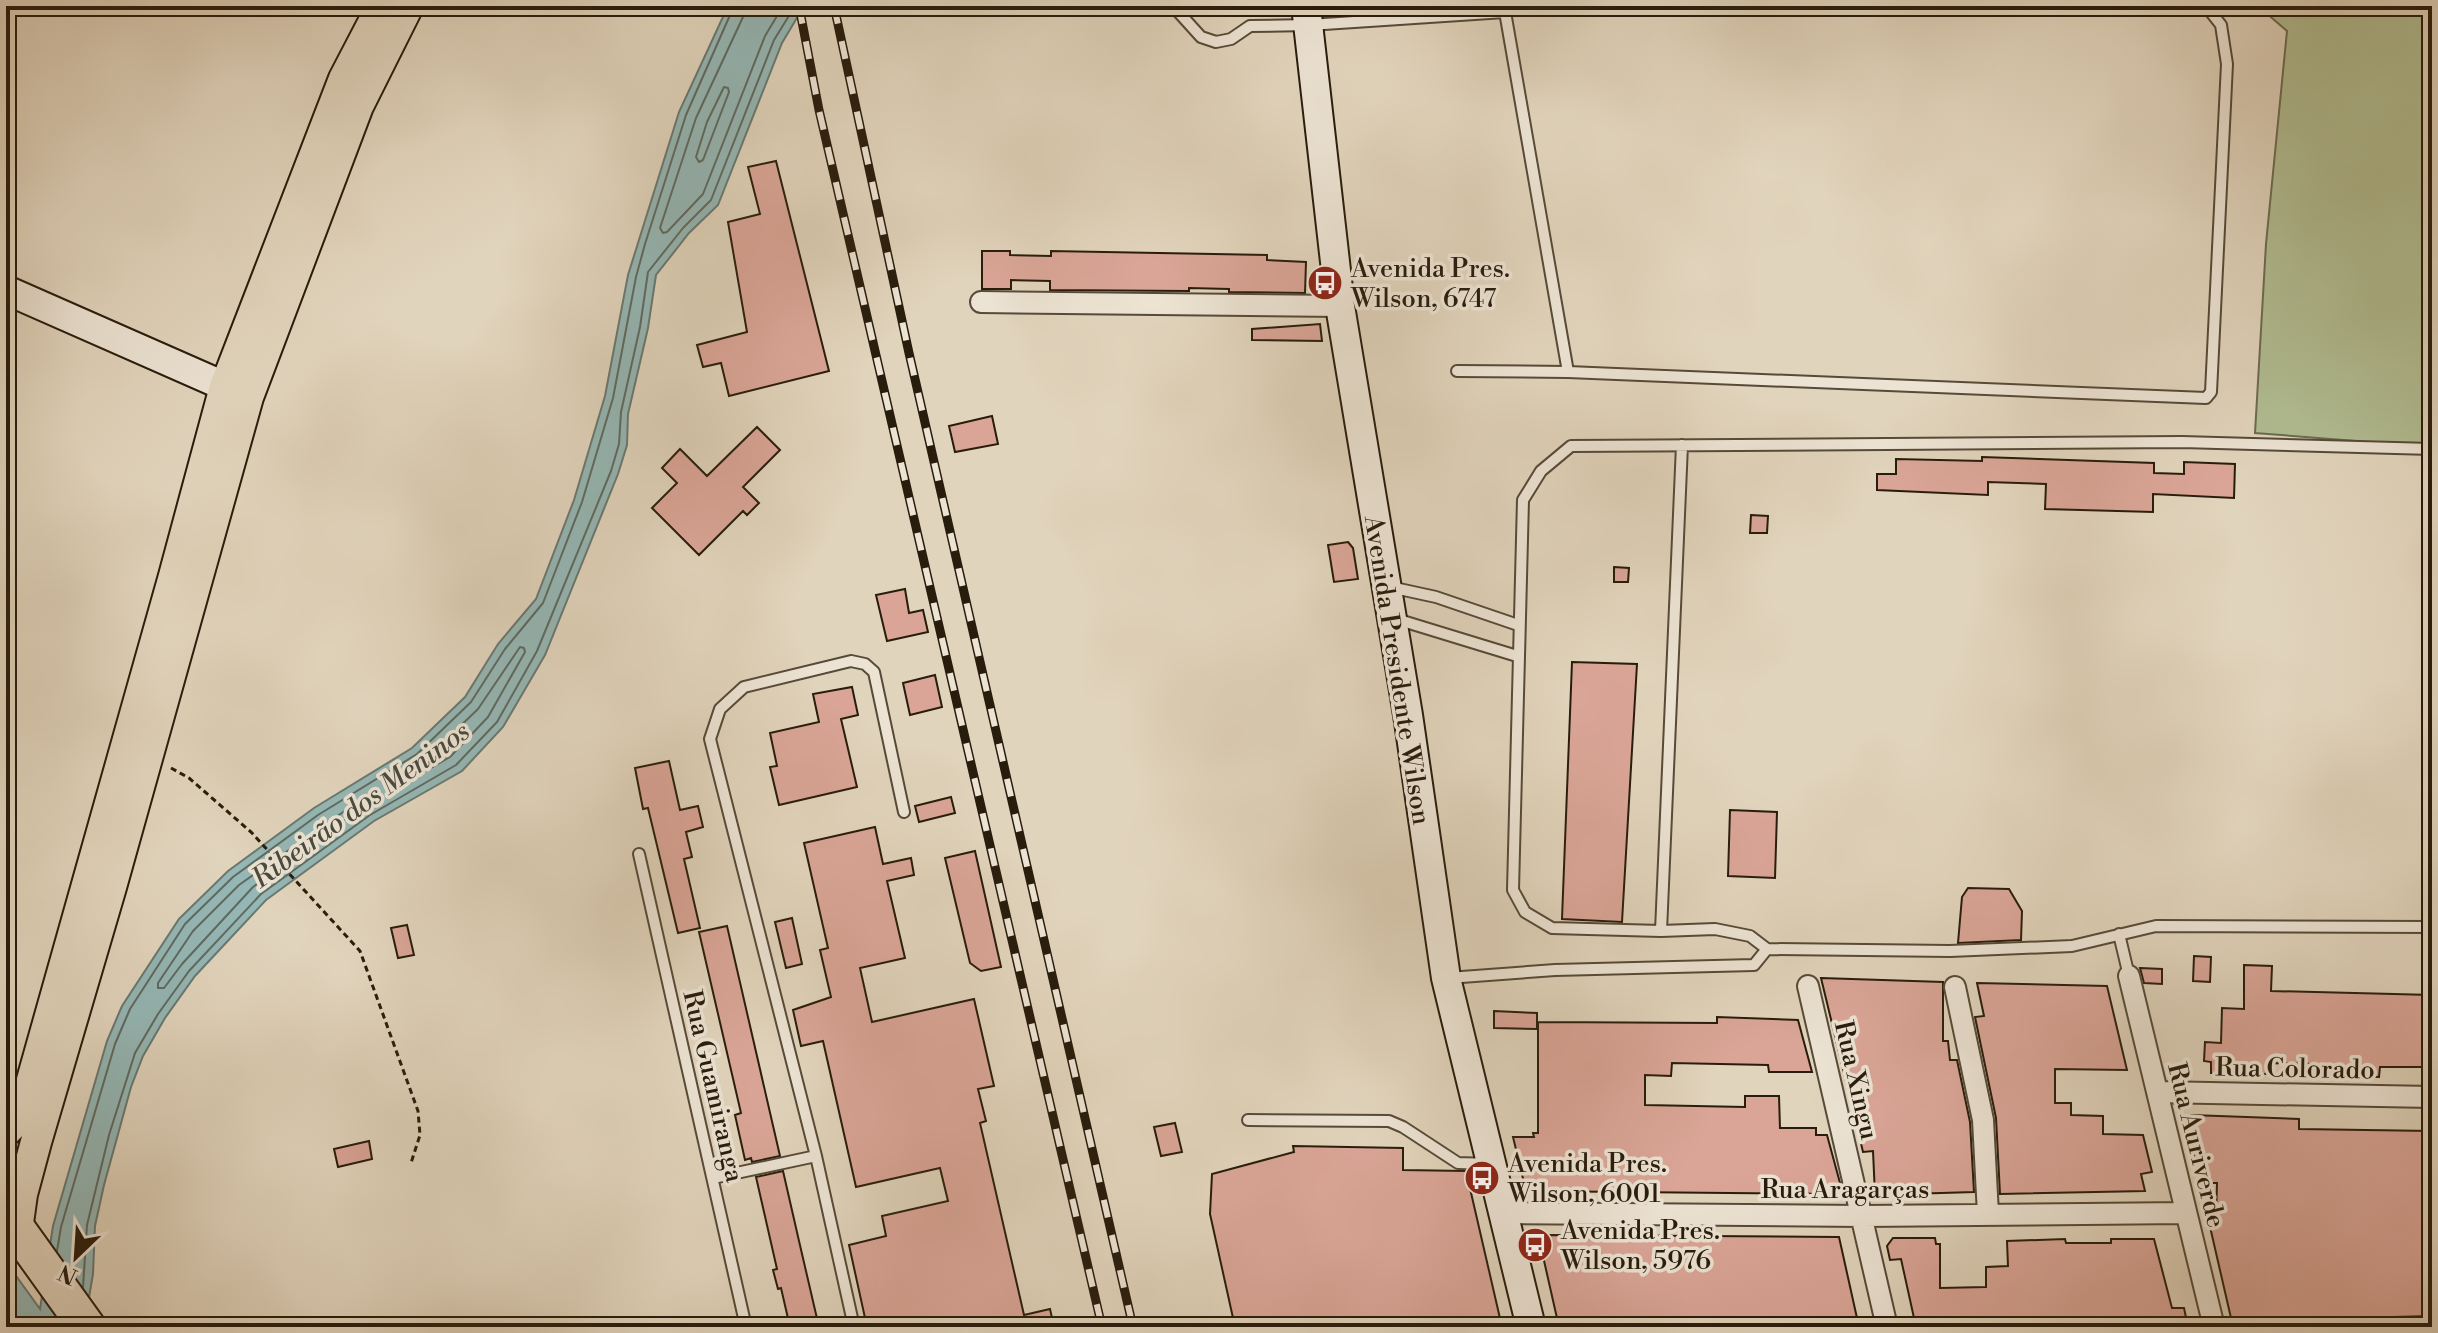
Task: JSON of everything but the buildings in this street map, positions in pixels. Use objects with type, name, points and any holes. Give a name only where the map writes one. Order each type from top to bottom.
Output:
[{"type":"highway","points":[[20,1234],[87,1327]]},
{"type":"main road","points":[[6,1131],[18,1119],[25,1105],[236,392],[344,79],[382,6]]},
{"type":"main road","points":[[20,1234],[22,1194],[148,755],[236,392],[358,106],[408,6]]},
{"type":"main road","name":"Avenida Presidente Wilson","points":[[1308,16],[1340,306],[1446,978],[1531,1327]]},
{"type":"main road","points":[[6,290],[236,392]]},
{"type":"street","points":[[981,302],[1340,306]]},
{"type":"street","name":"Rua Auriverde","points":[[2129,976],[2214,1327]]},
{"type":"street","name":"Rua Xingu","points":[[1808,986],[1887,1327]]},
{"type":"street","points":[[1955,987],[1983,1120],[1988,1214]]},
{"type":"street","name":"Rua Colorado","points":[[2157,1092],[2432,1097]]},
{"type":"street","name":"Rua Aragarças","points":[[1504,1213],[1863,1216],[2186,1213]]},
{"type":"lane","points":[[1173,6],[1201,37],[1216,42],[1231,39],[1247,26],[1308,16],[1505,9],[1568,372]]},
{"type":"lane","points":[[1457,371],[1568,372],[2206,398],[2211,392],[2227,64],[2221,25],[2206,6]]},
{"type":"lane","points":[[2432,449],[2182,442],[1571,446],[1541,471],[1523,500],[1513,890],[1525,912],[1552,928],[1715,929],[1750,936],[1767,949],[1950,951],[2072,946],[2156,926],[2432,927]]},
{"type":"lane","points":[[1661,931],[1682,445]]},
{"type":"lane","points":[[1386,586],[1436,597],[1518,625]]},
{"type":"lane","points":[[1391,617],[1517,656]]},
{"type":"lane","points":[[854,1327],[816,1156],[710,739],[720,709],[744,687],[851,661],[865,664],[874,672],[904,812]]},
{"type":"lane","name":"Rua Guamiranga","points":[[639,854],[746,1327]]},
{"type":"lane","points":[[2119,934],[2129,976]]},
{"type":"lane","points":[[1446,978],[1555,970],[1754,965],[1767,949]]},
{"type":"lane","points":[[1248,1120],[1389,1121],[1458,1163],[1493,1164]]},
{"type":"lane","points":[[713,1178],[816,1156]]},
{"type":"path","points":[[148,755],[189,778],[251,832],[360,951],[418,1111],[420,1135],[411,1163]]},
{"type":"green space","points":[[2258,6],[2432,6],[2432,447],[2255,433],[2266,244],[2287,31]]},
{"type":"water","name":"Ribeirão dos Meninos","points":[[728,6],[804,6],[782,43],[718,205],[689,233],[656,275],[648,328],[628,414],[627,445],[545,655],[503,727],[462,771],[374,821],[266,900],[195,976],[143,1056],[131,1087],[95,1226],[93,1274],[84,1327],[6,1327],[6,1262],[40,1309],[53,1226],[107,1041],[122,1006],[179,919],[228,871],[314,808],[412,748],[465,697],[498,644],[536,599],[574,500],[605,396],[628,275],[679,112]]},
{"type":"railway","points":[[799,6],[819,110],[1102,1327]]},
{"type":"railway","points":[[834,6],[909,353],[1133,1327]]},
{"type":"place","name":"Avenida Pres. Wilson, 6747","points":[[1325,283]]},
{"type":"place","name":"Avenida Pres. Wilson, 6001","points":[[1482,1178]]},
{"type":"place","name":"Avenida Pres. Wilson, 5976","points":[[1535,1245]]}]
